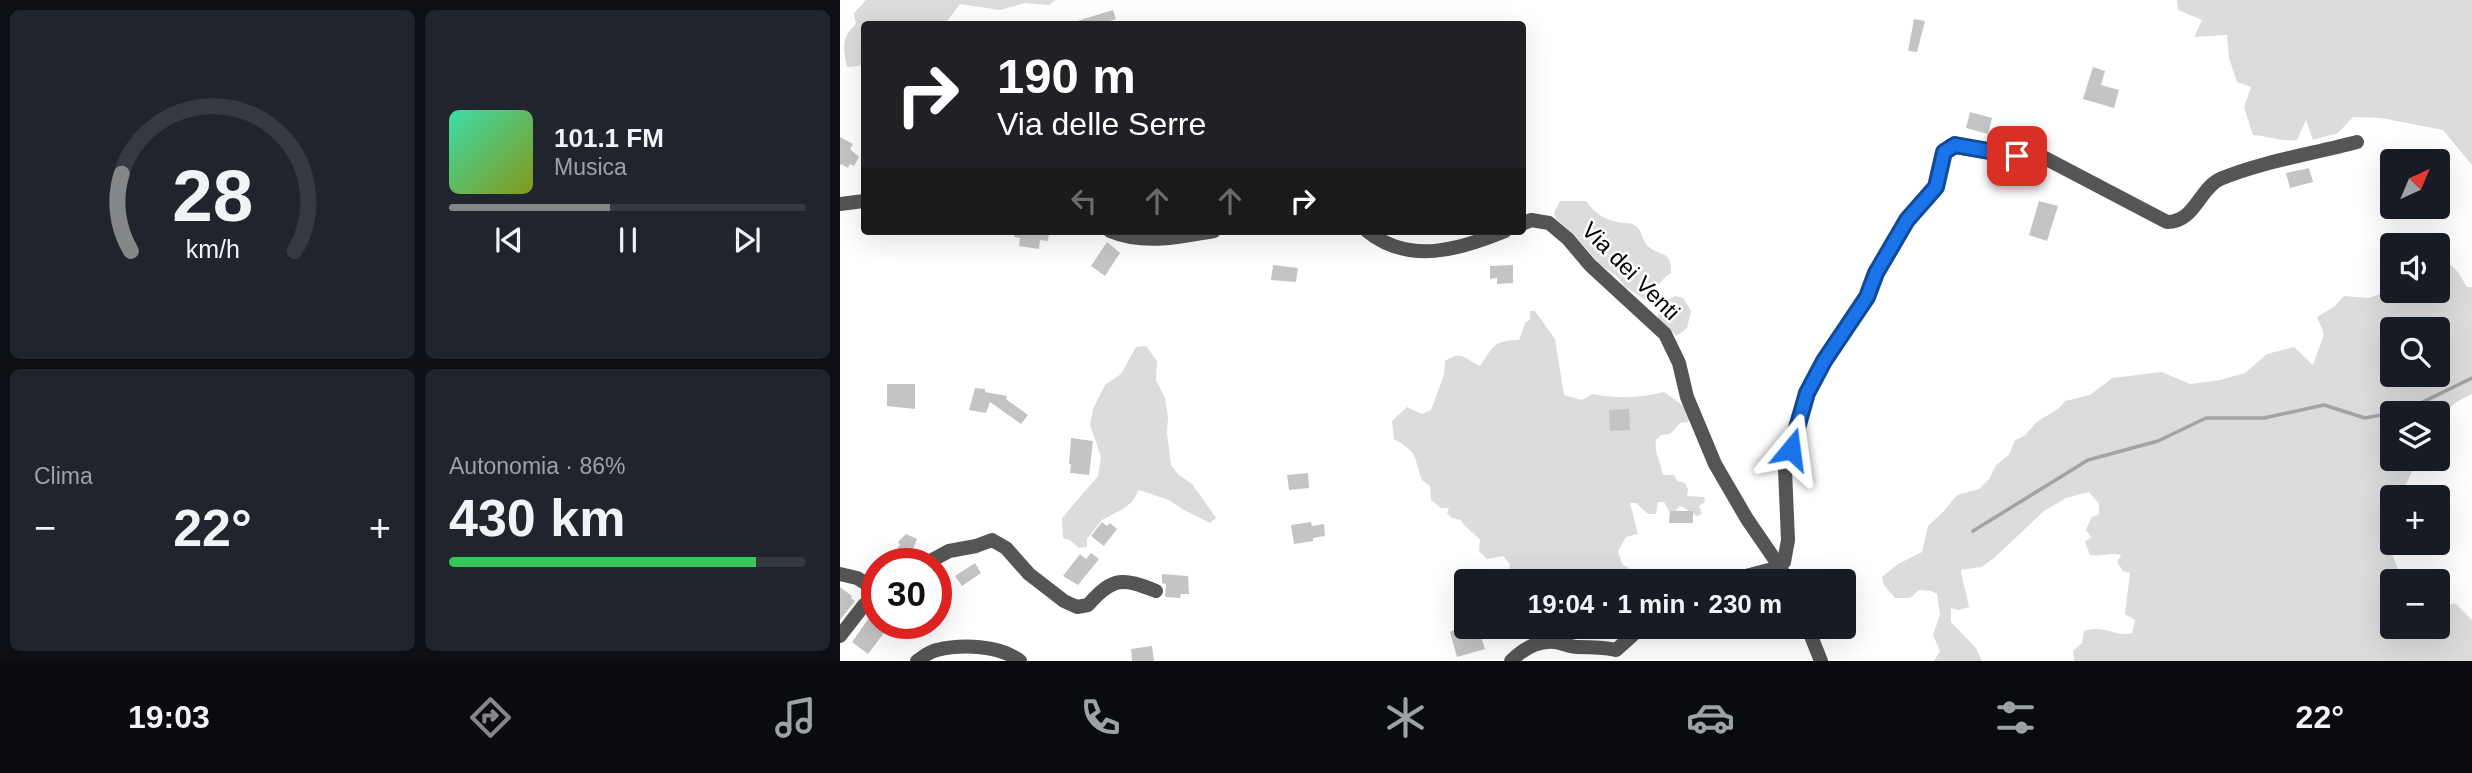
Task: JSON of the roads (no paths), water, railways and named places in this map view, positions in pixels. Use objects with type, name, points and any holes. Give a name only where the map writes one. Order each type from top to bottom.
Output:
[{"type":"street","points":[[1772,569],[1780,567],[1784,562],[1788,540],[1785,470],[1807,393],[1824,361],[1867,297],[1876,273],[1907,220],[1936,187],[1944,152],[1950,146],[2005,155],[2041,156],[2167,222],[2175,222],[2199,203],[2207,188],[2219,180],[2284,159],[2357,142]]},
{"type":"street","points":[[840,204],[861,201]]},
{"type":"street","name":"Via dei Venti","points":[[1526,222],[1531,220],[1549,223],[1665,334],[1679,363],[1687,397],[1715,464],[1747,519],[1780,567]]},
{"type":"street","points":[[1121,235],[1151,240],[1186,235]]},
{"type":"street","points":[[1372,235],[1401,250],[1422,252],[1444,250],[1495,235]]},
{"type":"street","points":[[952,551],[976,547],[992,540],[1006,548],[1029,574],[1064,601],[1077,607],[1088,605],[1098,593],[1114,583],[1129,581],[1156,591]]},
{"type":"street","points":[[840,574],[861,580]]},
{"type":"street","points":[[840,636],[861,609]]},
{"type":"street","points":[[1511,661],[1521,651],[1541,642],[1557,642],[1573,647],[1602,646],[1616,650],[1628,639]]},
{"type":"street","points":[[1812,639],[1821,661]]},
{"type":"street","points":[[917,661],[934,650],[987,647],[1020,661]]},
{"type":"waterway","points":[[2425,401],[2472,378]]},
{"type":"waterway","points":[[1973,531],[2088,460],[2158,441],[2206,418],[2264,418],[2324,405],[2365,418],[2380,415]]}]
